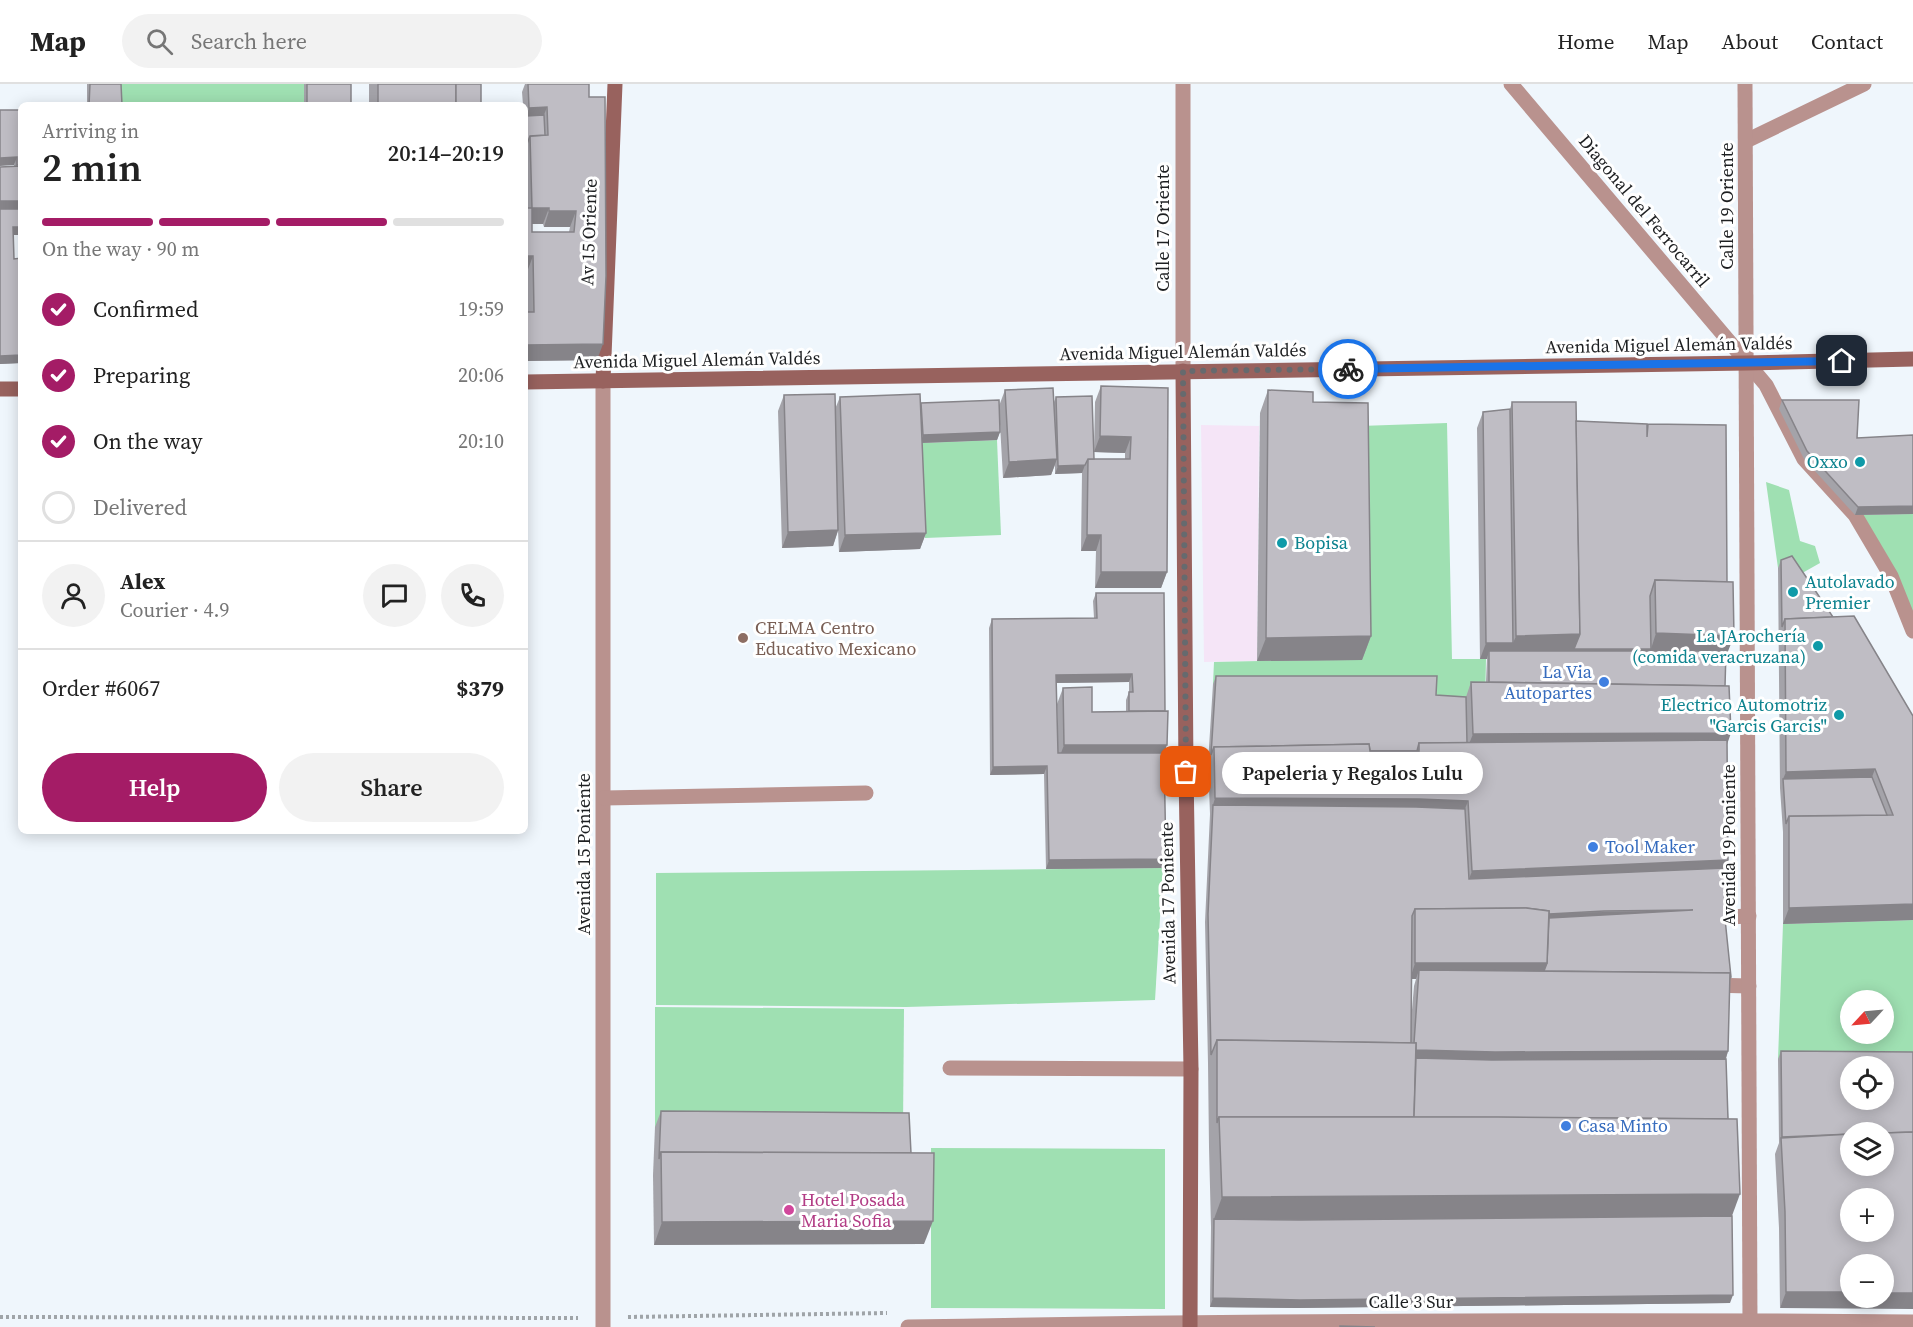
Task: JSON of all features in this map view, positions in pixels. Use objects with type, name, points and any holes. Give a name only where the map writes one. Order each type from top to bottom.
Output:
[{"type":"main road","name":"Av 15 Oriente","points":[[603,381],[615,84]]},
{"type":"main road","name":"Avenida Miguel Alemán Valdés","points":[[528,382],[1913,359]]},
{"type":"main road","name":"Avenida 17 Poniente","points":[[1183,371],[1191,1069],[1190,1325]]},
{"type":"main road","points":[[0,389],[18,389]]},
{"type":"street","name":"Calle 17 Oriente","points":[[1183,84],[1183,371]]},
{"type":"street","name":"Diagonal del Ferrocarril","points":[[1510,84],[1766,385],[1808,466],[1855,515],[1891,576],[1913,631]]},
{"type":"street","name":"Calle 19 Oriente","points":[[1745,84],[1747,363]]},
{"type":"street","points":[[1746,141],[1864,84]]},
{"type":"street","name":"Avenida 19 Poniente","points":[[1747,363],[1750,1324]]},
{"type":"street","name":"Avenida 15 Poniente","points":[[603,381],[603,1327]]},
{"type":"street","points":[[604,798],[866,793]]},
{"type":"street","points":[[1698,918],[1749,916]]},
{"type":"street","points":[[1695,985],[1749,986]]},
{"type":"street","points":[[950,1068],[1191,1069]]},
{"type":"street","name":"Calle 3 Sur","points":[[908,1327],[1913,1322]]},
{"type":"shaded area","points":[[1201,425],[1259,426],[1257,661],[1204,662]]},
{"type":"green space","points":[[118,84],[304,84],[304,102],[118,102]]},
{"type":"green space","points":[[1447,423],[1452,659],[1486,659],[1485,705],[1213,684],[1214,662],[1362,659],[1360,426]]},
{"type":"green space","points":[[997,440],[1001,535],[925,538],[920,443]]},
{"type":"green space","points":[[1766,482],[1789,490],[1800,541],[1815,546],[1820,563],[1797,576],[1789,564],[1778,568]]},
{"type":"green space","points":[[1913,514],[1913,631],[1855,515]]},
{"type":"green space","points":[[1163,868],[1155,1000],[906,1007],[656,1005],[656,873]]},
{"type":"green space","points":[[1913,920],[1913,1060],[1894,1060],[1894,1056],[1840,1056],[1840,1059],[1778,1059],[1783,924]]},
{"type":"green space","points":[[655,1007],[904,1009],[903,1129],[655,1127]]},
{"type":"green space","points":[[931,1148],[1165,1149],[1165,1309],[931,1308]]},
{"type":"building","points":[[90,84],[121,84],[122,102],[89,102]]},
{"type":"building","points":[[307,84],[351,84],[351,102],[307,102]]},
{"type":"building","points":[[378,84],[456,84],[456,102],[378,102]]},
{"type":"building","points":[[456,84],[481,84],[481,102],[456,102]]},
{"type":"building","points":[[528,84],[589,84],[589,97],[605,97],[606,276],[603,344],[528,345],[528,312],[534,312],[533,256],[528,256],[528,208],[532,208],[530,136],[548,135],[547,107],[529,108]],"holes":[[[532,208],[549,208],[549,211],[576,211],[574,232],[532,232]]]},
{"type":"building","points":[[0,110],[18,110],[18,165],[17,157],[0,158]]},
{"type":"building","points":[[544,115],[545,135],[530,136],[528,141],[528,116]]},
{"type":"building","points":[[18,166],[18,201],[0,201],[0,167]]},
{"type":"building","points":[[0,209],[18,209],[18,227],[13,227],[14,259],[18,258],[18,355],[0,356]]},
{"type":"building","points":[[1101,386],[1168,388],[1167,572],[1101,572],[1101,535],[1087,535],[1088,459],[1130,459],[1131,437],[1100,436]]},
{"type":"building","points":[[1053,388],[1057,459],[1009,462],[1005,390]]},
{"type":"building","points":[[1268,390],[1313,392],[1313,402],[1368,403],[1371,636],[1266,638]]},
{"type":"building","points":[[835,394],[838,530],[788,532],[784,395]]},
{"type":"building","points":[[920,394],[926,533],[845,535],[840,397]]},
{"type":"building","points":[[1092,396],[1094,459],[1088,459],[1085,465],[1058,466],[1056,397]]},
{"type":"building","points":[[999,400],[1000,432],[923,435],[921,403]]},
{"type":"building","name":"Oxxo","points":[[1782,400],[1859,400],[1857,438],[1913,435],[1913,506],[1858,507],[1807,451]]},
{"type":"building","points":[[1512,402],[1576,402],[1580,634],[1516,636]]},
{"type":"building","points":[[1510,409],[1513,643],[1486,643],[1483,412]]},
{"type":"building","points":[[1576,421],[1647,424],[1647,437],[1648,424],[1726,425],[1727,582],[1655,580],[1650,596],[1651,649],[1574,649],[1580,634]]},
{"type":"building","points":[[1792,556],[1833,617],[1785,619],[1782,627],[1781,560]]},
{"type":"building","points":[[1655,580],[1733,582],[1734,636],[1656,633]]},
{"type":"building","points":[[1096,593],[1164,593],[1165,711],[1129,711],[1129,692],[1133,692],[1132,674],[1056,675],[1058,753],[1164,753],[1166,859],[1049,860],[1047,766],[993,767],[992,619],[1097,618]]},
{"type":"building","points":[[1854,616],[1913,716],[1913,904],[1789,908],[1789,816],[1893,815],[1875,769],[1786,772],[1785,619]]},
{"type":"building","points":[[1489,651],[1726,651],[1725,686],[1489,682]]},
{"type":"building","points":[[1216,676],[1437,676],[1436,695],[1466,697],[1467,743],[1419,743],[1417,751],[1370,751],[1369,744],[1214,747],[1211,755]]},
{"type":"building","points":[[1471,682],[1729,686],[1731,733],[1473,734]]},
{"type":"building","points":[[1092,687],[1092,712],[1168,711],[1167,745],[1064,745],[1063,688]]},
{"type":"building","points":[[1727,740],[1728,860],[1472,871],[1468,801],[1215,798],[1214,747],[1369,744],[1370,751],[1419,751],[1419,743]]},
{"type":"building","points":[[1872,777],[1887,815],[1789,816],[1786,824],[1783,779]]},
{"type":"building","points":[[1213,805],[1465,809],[1469,879],[1726,868],[1724,909],[1731,977],[1729,977],[1730,973],[1544,971],[1547,963],[1549,918],[1693,910],[1549,914],[1549,911],[1526,908],[1415,909],[1412,916],[1411,1043],[1217,1040],[1211,1055],[1208,914]]},
{"type":"building","points":[[1526,908],[1549,911],[1547,963],[1415,963],[1415,909]]},
{"type":"building","points":[[1419,970],[1730,973],[1728,1051],[1416,1050],[1416,1043],[1414,1043]]},
{"type":"building","points":[[1217,1040],[1416,1043],[1414,1117],[1219,1117],[1217,1123]]},
{"type":"building","points":[[1781,1051],[1913,1052],[1913,1132],[1894,1133],[1894,1122],[1840,1122],[1840,1134],[1782,1137]]},
{"type":"building","name":"Casa Minto","points":[[1416,1058],[1726,1059],[1728,1119],[1414,1117]]},
{"type":"building","points":[[661,1111],[909,1113],[911,1153],[661,1152],[659,1159]]},
{"type":"building","points":[[1219,1117],[1737,1119],[1740,1194],[1222,1197]]},
{"type":"building","points":[[1913,1132],[1913,1293],[1894,1293],[1894,1254],[1840,1254],[1840,1292],[1786,1292],[1781,1138],[1840,1135],[1840,1176],[1894,1176],[1894,1133]]},
{"type":"building","name":"Hotel Posada Maria Sofia","points":[[661,1152],[934,1153],[933,1221],[662,1222]]},
{"type":"building","points":[[1732,1216],[1733,1295],[1300,1300],[1213,1298],[1214,1219]]},
{"type":"way so far","points":[[1186,772],[1183,371],[1348,369]]},
{"type":"place","name":"Oxxo","points":[[1860,462]]},
{"type":"place","name":"Bopisa","points":[[1282,543]]},
{"type":"place","name":"Autolavado Premier","points":[[1793,592]]},
{"type":"place","name":"CELMA Centro Educativo Mexicano","points":[[743,638]]},
{"type":"place","name":"La JArochería (comida veracruzana)","points":[[1818,646]]},
{"type":"place","name":"La Via Autopartes","points":[[1604,682]]},
{"type":"place","name":"Electrico Automotriz \"Garcis Garcis\"","points":[[1839,715]]},
{"type":"place","name":"Papeleria y Regalos Lulu","points":[[1186,772]]},
{"type":"place","name":"Tool Maker","points":[[1593,847]]},
{"type":"place","name":"Casa Minto","points":[[1566,1126]]},
{"type":"place","name":"Hotel Posada Maria Sofia","points":[[789,1210]]},
{"type":"route","points":[[1348,369],[1842,361]]}]
